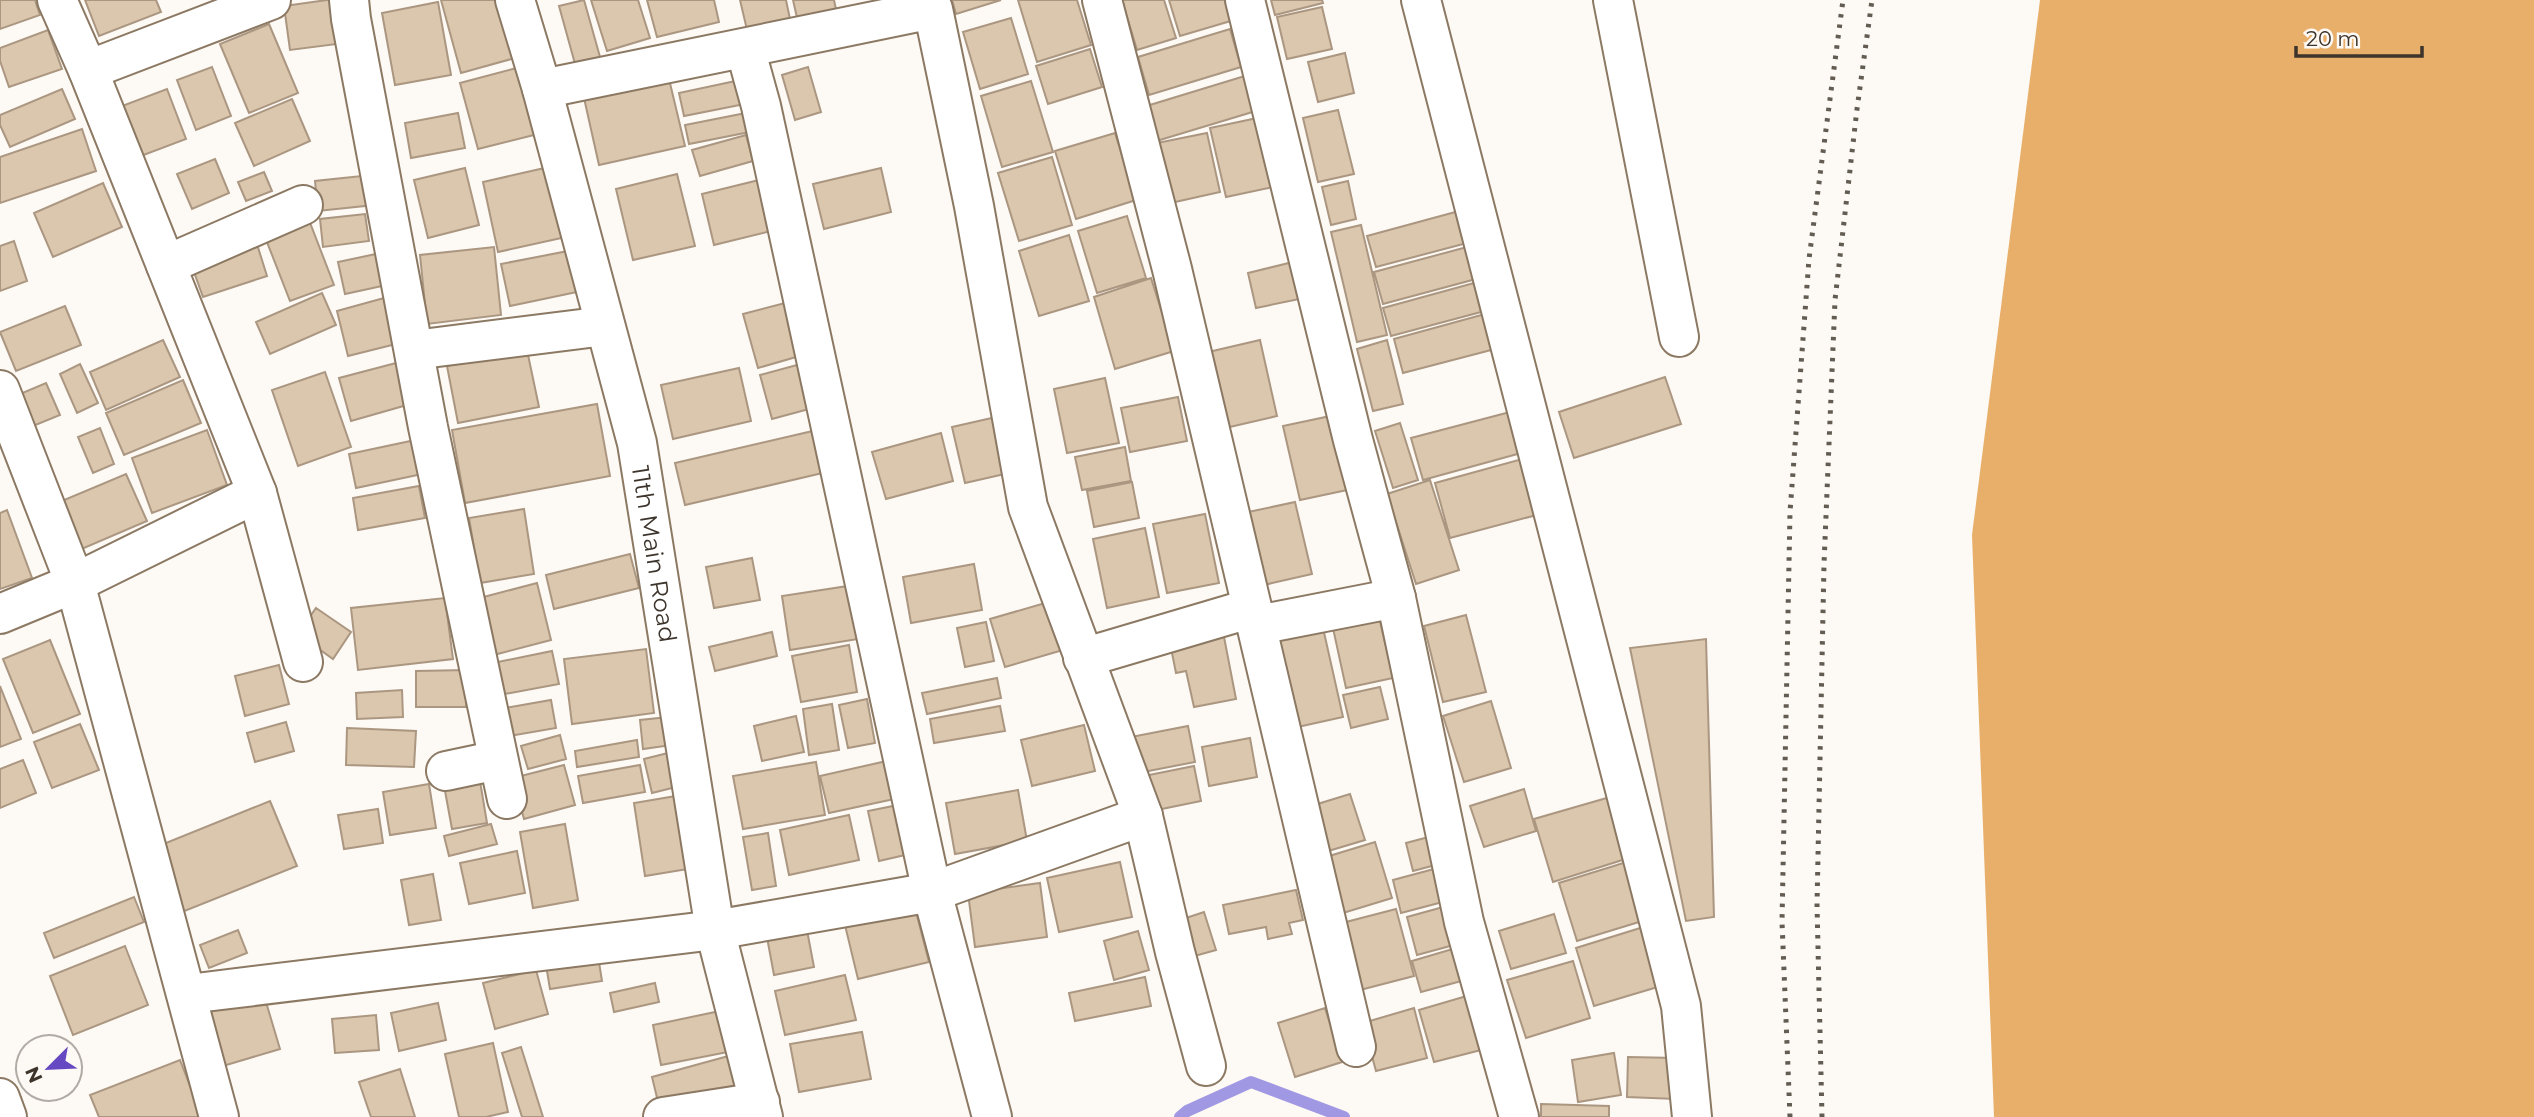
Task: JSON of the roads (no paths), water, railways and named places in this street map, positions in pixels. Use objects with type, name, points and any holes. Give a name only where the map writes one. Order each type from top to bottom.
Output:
[{"type":"street","points":[[57,0],[88,69],[257,493],[303,662]]},
{"type":"street","points":[[88,69],[271,0]]},
{"type":"street","points":[[349,0],[414,350],[507,799]]},
{"type":"street","name":"11th Main Road","points":[[515,0],[542,89],[638,443],[715,930],[762,1110]]},
{"type":"street","points":[[1102,0],[1172,269],[1356,1047]]},
{"type":"street","points":[[1245,0],[1353,440],[1396,598],[1464,922],[1519,1117]]},
{"type":"street","points":[[1421,0],[1681,1006],[1692,1117]]},
{"type":"street","points":[[1613,0],[1679,337]]},
{"type":"street","points":[[542,89],[933,9],[974,205],[1028,507],[1143,816],[1175,952],[1206,1066]]},
{"type":"street","points":[[745,48],[761,106],[932,892],[992,1117]]},
{"type":"street","points":[[166,265],[303,205]]},
{"type":"street","points":[[414,350],[605,326]]},
{"type":"street","points":[[0,390],[75,583],[219,1117]]},
{"type":"street","points":[[0,614],[75,583],[257,493]]},
{"type":"street","points":[[1083,658],[1255,617],[1396,598]]},
{"type":"street","points":[[446,771],[498,760]]},
{"type":"street","points":[[188,994],[715,930],[932,892],[1143,816]]},
{"type":"street","points":[[0,1098],[7,1117]]},
{"type":"street","points":[[663,1117],[762,1110]]},
{"type":"waterway","points":[[1180,1117],[1187,1111],[1251,1082],[1344,1117]]},
{"type":"railway","points":[[1790,1117],[1782,922],[1790,512],[1809,259],[1843,0]]},
{"type":"railway","points":[[1822,1117],[1817,905],[1824,564],[1835,300],[1872,0]]}]
